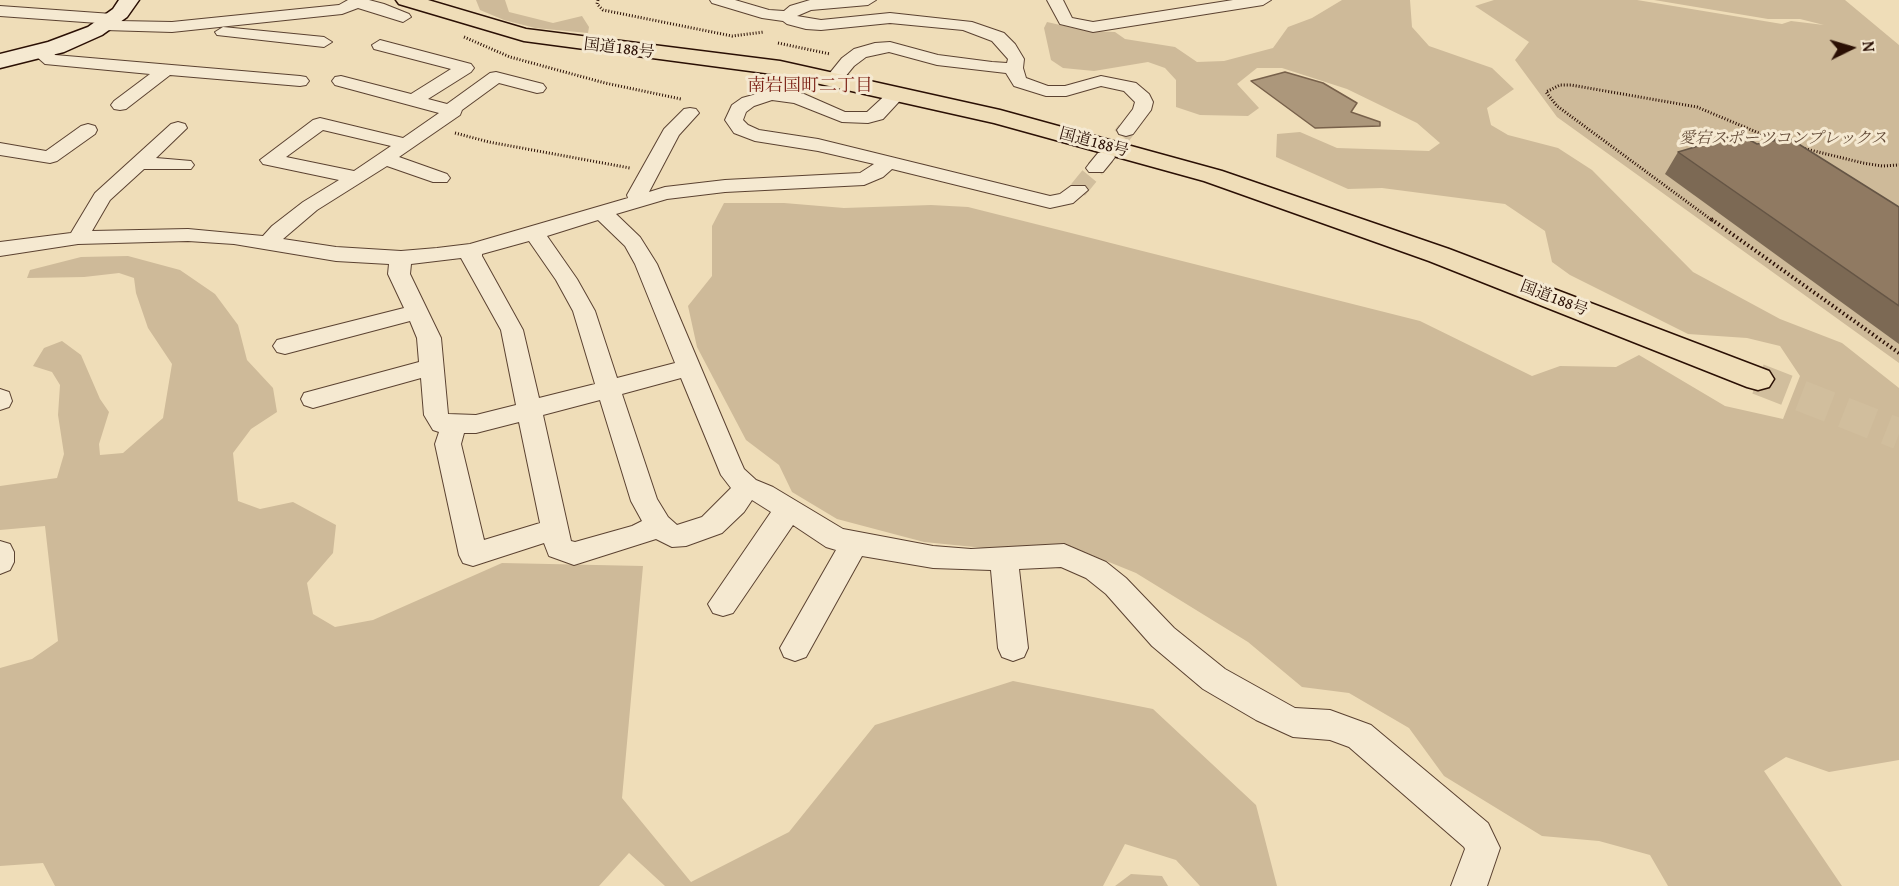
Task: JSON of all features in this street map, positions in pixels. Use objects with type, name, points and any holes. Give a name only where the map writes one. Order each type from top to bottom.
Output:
[{"type":"highway","name":"国道188号","points":[[404,8],[524,35],[780,68],[1000,117],[1213,176],[1439,255],[1758,379]]},
{"type":"street","points":[[0,61],[74,41],[109,22],[129,0]]},
{"type":"street","points":[[718,0],[768,15],[788,16],[793,21],[806,24],[890,18],[966,25],[998,37],[1010,48],[1016,59],[1015,76],[1020,82],[1046,91],[1066,91],[1101,81],[1130,87],[1140,94],[1144,102],[1142,110],[1126,130]]},
{"type":"street","points":[[788,16],[809,3],[868,0]]},
{"type":"street","points":[[1055,0],[1066,21],[1093,27],[1263,0]]},
{"type":"street","points":[[0,11],[109,22],[141,28],[193,25],[342,9],[359,1],[378,7],[404,8]]},
{"type":"street","points":[[193,25],[195,30],[324,42]]},
{"type":"street","points":[[380,45],[465,69],[414,100]]},
{"type":"street","points":[[834,79],[860,53],[890,47],[958,63],[1014,68]]},
{"type":"street","points":[[44,50],[45,57],[51,60],[300,81]]},
{"type":"street","points":[[120,105],[166,70]]},
{"type":"street","points":[[450,110],[496,78],[537,88]]},
{"type":"street","points":[[269,243],[279,230],[310,206],[357,178],[454,111],[341,81]]},
{"type":"street","points":[[898,93],[877,115],[868,118],[842,117],[798,98],[771,95],[748,102],[738,109],[734,120],[741,129],[755,135],[818,145],[1050,202],[1065,199],[1078,190]]},
{"type":"street","points":[[638,198],[686,106]]},
{"type":"street","points":[[357,178],[270,160],[320,124],[406,144]]},
{"type":"street","points":[[78,238],[102,197],[178,128]]},
{"type":"street","points":[[0,149],[50,157],[88,130]]},
{"type":"street","points":[[385,159],[440,178]]},
{"type":"street","points":[[0,249],[78,238],[188,236],[234,238],[336,254],[401,258],[471,250],[602,212],[638,198],[691,189],[864,179],[876,173],[888,162]]},
{"type":"street","points":[[139,163],[184,165]]},
{"type":"street","points":[[633,168],[626,192],[638,198]]},
{"type":"street","points":[[602,212],[633,242],[646,264],[727,460],[734,475],[747,487],[837,539],[933,557],[971,560],[1064,555],[1096,570],[1116,586],[1163,637],[1214,679],[1267,710],[1293,722],[1330,725],[1360,736],[1476,835],[1483,848],[1469,886]]},
{"type":"street","points":[[534,233],[584,311],[644,501],[658,525],[672,536],[712,525],[734,505],[747,487]]},
{"type":"street","points":[[471,250],[471,256],[512,330],[559,548],[574,554],[640,535],[658,525]]},
{"type":"street","points":[[401,258],[399,274],[429,338],[436,415],[442,424],[454,426],[476,424],[688,368]]},
{"type":"street","points":[[285,346],[417,312]]},
{"type":"street","points":[[313,399],[430,367]]},
{"type":"street","points":[[454,426],[448,444],[473,555],[555,529]]},
{"type":"street","points":[[723,604],[780,520],[792,511]]},
{"type":"street","points":[[795,648],[855,543]]},
{"type":"street","points":[[0,552],[0,562]]},
{"type":"street","points":[[1003,558],[1008,586],[1013,648]]},
{"type":"path","points":[[598,0],[597,4],[603,9],[732,36],[771,31]]},
{"type":"path","points":[[460,35],[510,57],[686,106]]},
{"type":"path","points":[[778,43],[786,43],[851,60]]},
{"type":"path","points":[[1785,144],[1697,107],[1571,86],[1560,85],[1546,92],[1557,106],[1662,184],[1899,352]]},
{"type":"path","points":[[431,127],[489,142],[633,168]]},
{"type":"path","points":[[1794,146],[1863,163],[1882,166],[1899,165]]},
{"type":"green space","points":[[476,0],[505,0],[509,12],[553,23],[582,16],[589,27],[588,33],[535,28],[504,20],[480,10]]},
{"type":"green space","points":[[1342,0],[1410,0],[1412,27],[1429,46],[1492,68],[1514,89],[1487,108],[1491,125],[1508,135],[1558,148],[1592,170],[1693,272],[1780,319],[1842,343],[1899,388],[1899,760],[1829,772],[1786,757],[1764,771],[1842,886],[1668,886],[1650,855],[1599,841],[1542,836],[1444,776],[1409,728],[1349,693],[1302,687],[1248,642],[1136,573],[1067,545],[994,549],[924,542],[837,519],[792,492],[779,465],[746,440],[697,347],[688,306],[712,276],[712,226],[724,203],[784,203],[844,208],[931,205],[968,207],[1420,321],[1532,376],[1560,366],[1616,367],[1639,355],[1725,406],[1783,419],[1800,376],[1780,346],[1747,338],[1688,334],[1570,275],[1552,262],[1545,231],[1505,204],[1382,188],[1348,189],[1276,157],[1277,134],[1300,132],[1337,148],[1429,151],[1440,143],[1417,123],[1347,89],[1282,68],[1257,68],[1237,84],[1259,108],[1248,116],[1200,115],[1176,107],[1176,80],[1165,68],[1148,62],[1094,71],[1063,68],[1051,60],[1044,28],[1047,22],[1087,31],[1115,32],[1125,39],[1175,47],[1197,62],[1224,61],[1273,48],[1288,27],[1312,18]]},
{"type":"green space","name":"愛宕スポーツコンプレックス","points":[[1494,0],[1637,0],[1782,24],[1791,21],[1824,25],[1800,19],[1768,19],[1654,0],[1845,0],[1899,45],[1899,363],[1557,117],[1515,60],[1529,42],[1475,6]]},
{"type":"green space","points":[[128,256],[180,270],[215,294],[238,325],[247,360],[273,388],[277,412],[251,429],[233,453],[238,501],[260,509],[293,502],[336,525],[333,553],[307,583],[313,614],[335,627],[373,620],[502,563],[643,566],[622,798],[691,882],[789,832],[875,725],[1013,681],[1153,709],[1256,805],[1277,886],[1200,886],[1176,860],[1125,844],[1103,886],[665,886],[629,853],[599,886],[55,886],[43,863],[0,866],[0,668],[32,659],[58,641],[45,526],[0,530],[0,486],[57,478],[64,454],[58,415],[60,385],[52,372],[33,366],[44,348],[62,341],[81,355],[100,399],[109,412],[99,444],[100,455],[123,453],[163,418],[172,364],[148,328],[136,293],[134,278],[119,273],[84,277],[27,278],[30,270],[81,257]]},
{"type":"green space","points":[[1131,874],[1162,876],[1168,886],[1115,886]]},
{"type":"shaded area","points":[[1285,72],[1323,83],[1357,103],[1351,112],[1380,122],[1380,126],[1315,128],[1251,81]]},
{"type":"building","points":[[1739,134],[1757,144],[1789,138],[1899,207],[1899,306],[1678,152]]},
{"type":"tunnel","points":[[1105,157],[1126,130]]},
{"type":"tunnel","points":[[1078,190],[1096,168]]},
{"type":"tunnel","points":[[1758,379],[1899,434]]},
{"type":"district","name":"南岩国町二丁目","points":[[810,86]]}]
